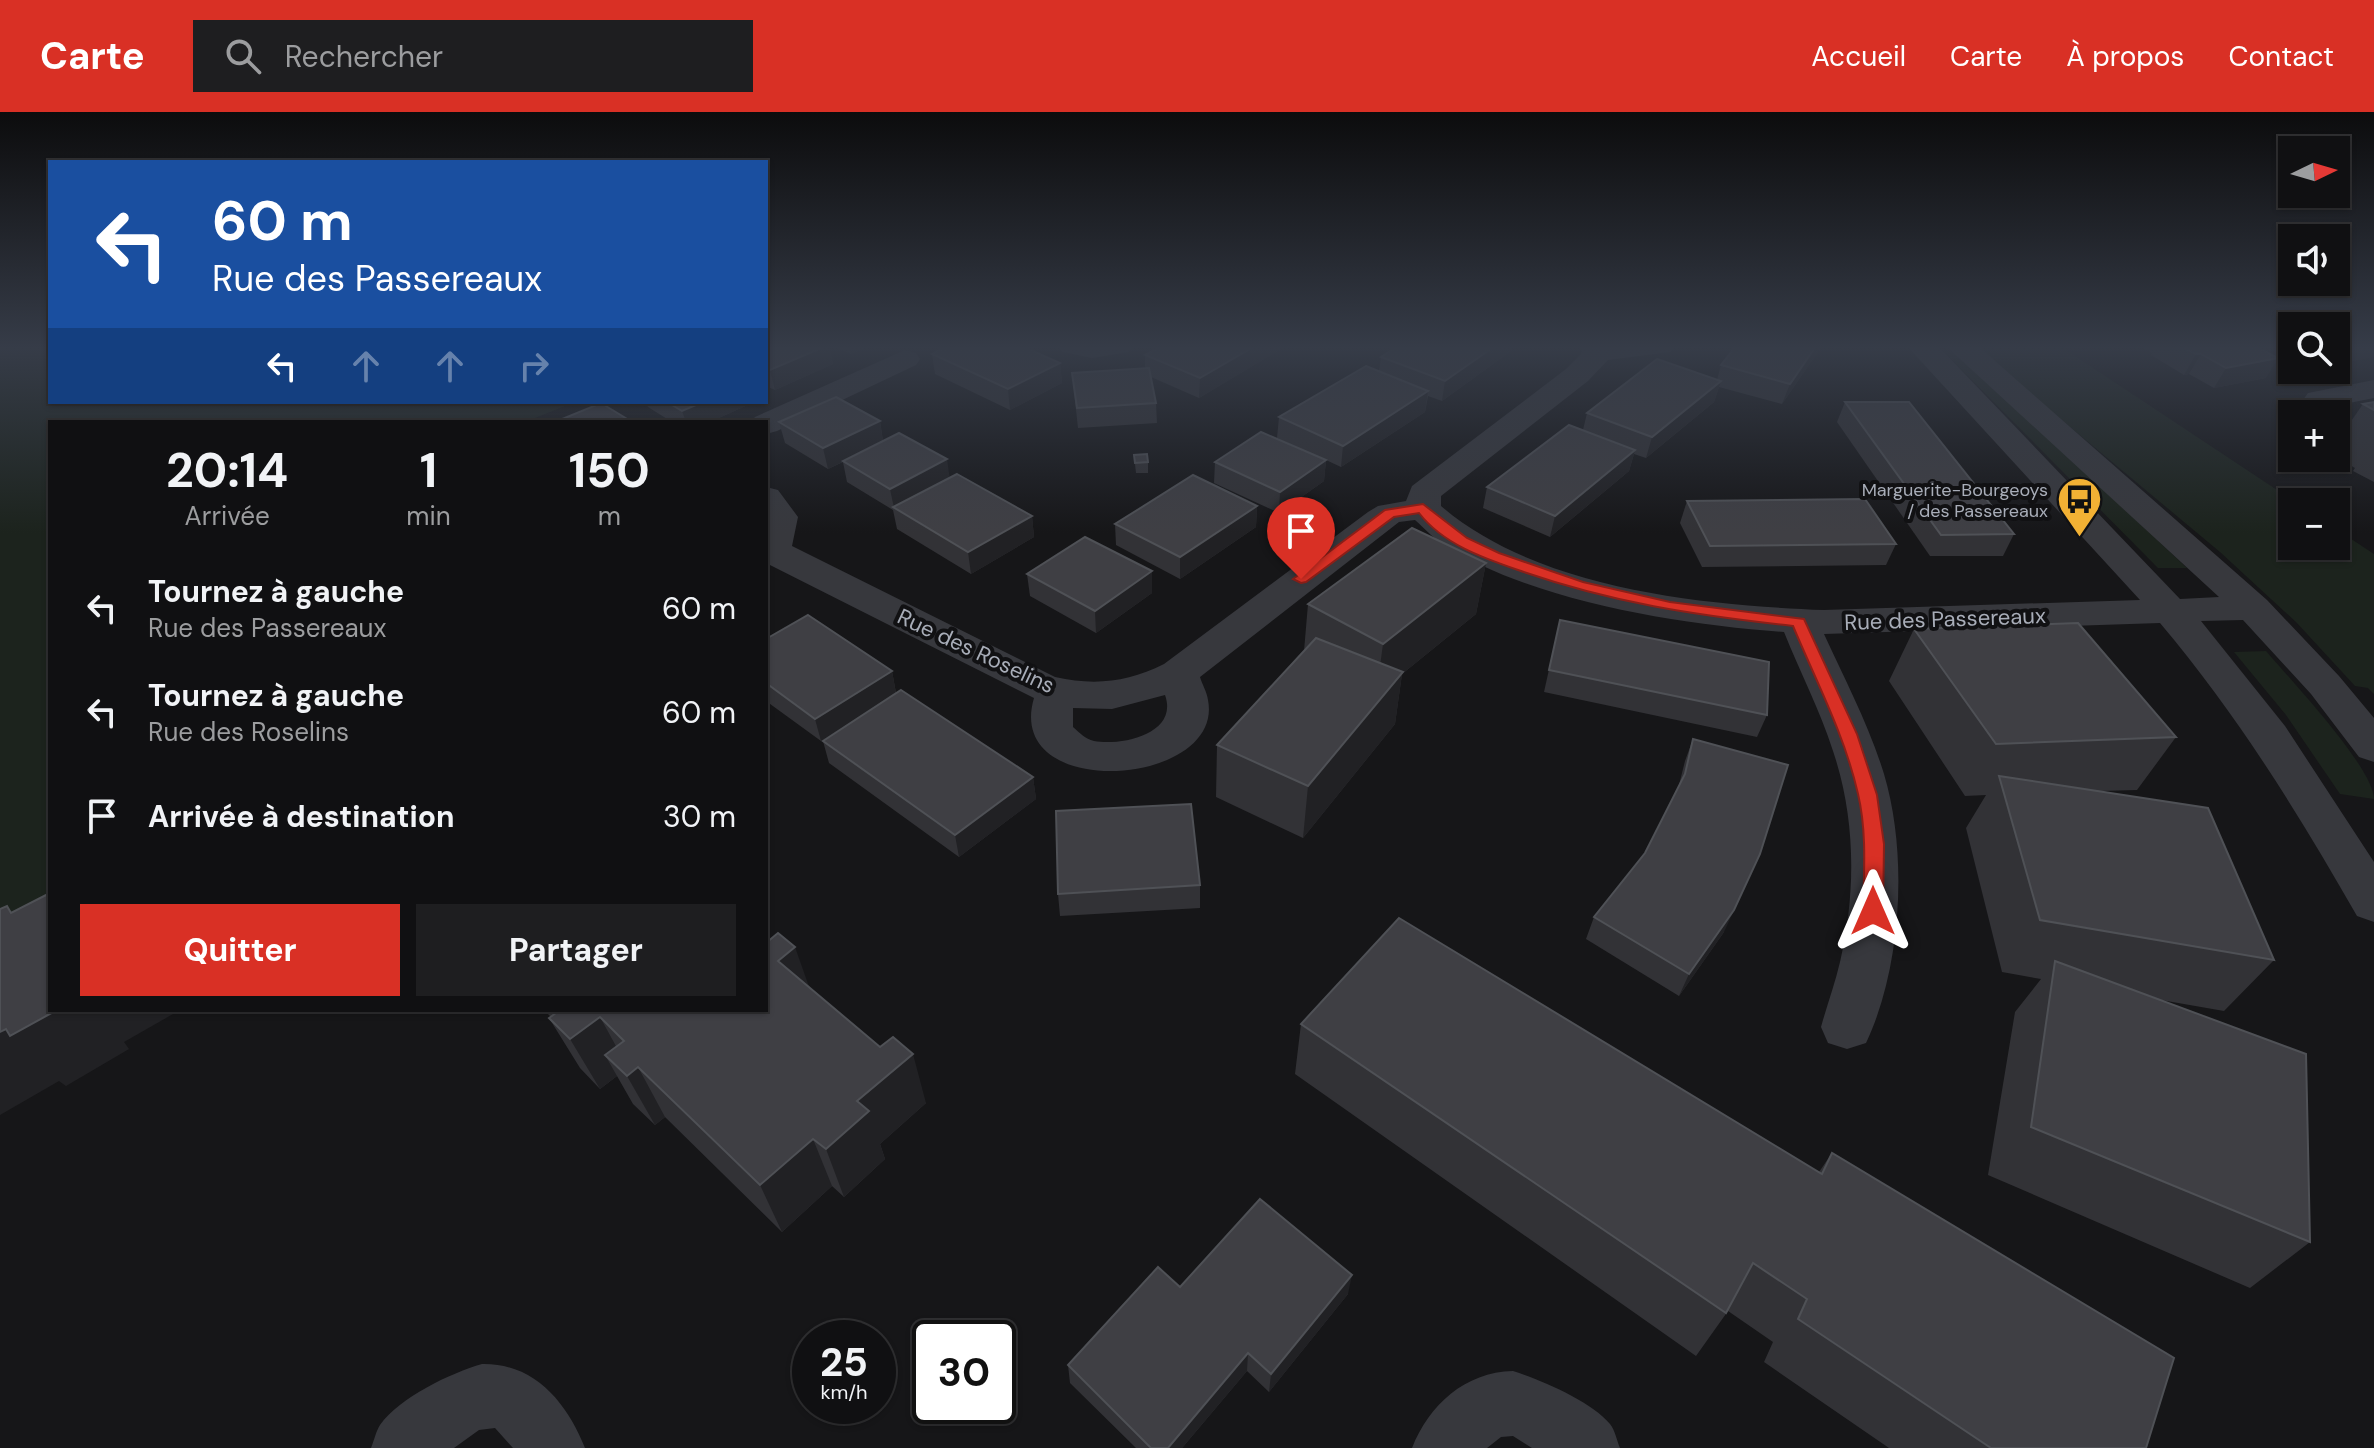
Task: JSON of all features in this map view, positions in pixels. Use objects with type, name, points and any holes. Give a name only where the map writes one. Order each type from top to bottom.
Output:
[{"type":"street","points":[[768,423],[800,408]]},
{"type":"street","points":[[1423,509],[1421,502],[1430,487],[1533,408]]},
{"type":"street","points":[[1981,408],[2171,611],[2262,725],[2357,848],[2374,903]]},
{"type":"street","points":[[2030,408],[2253,608],[2325,685],[2374,747]]},
{"type":"street","name":"Rue des Roselins","points":[[768,500],[780,517],[769,551],[1028,681],[1057,692],[1115,696],[1147,690],[1178,673],[1390,513],[1423,509]]},
{"type":"street","name":"Rue des Passereaux","points":[[1423,509],[1434,523],[1462,541],[1524,568],[1578,586],[1670,607],[1799,622],[2253,608]]},
{"type":"street","points":[[1799,622],[1856,753],[1871,814],[1873,911],[1864,964],[1847,1027]]},
{"type":"street","points":[[1057,692],[1051,722],[1054,734],[1061,741],[1071,748],[1102,756],[1139,755],[1165,744],[1188,716],[1189,697],[1178,673]]},
{"type":"street","points":[[404,1448],[450,1410],[471,1399],[490,1397],[510,1400],[523,1410],[552,1448]]},
{"type":"street","points":[[1445,1448],[1465,1420],[1484,1407],[1502,1401],[1524,1406],[1548,1418],[1587,1448]]},
{"type":"shaded area","points":[[0,408],[559,408],[530,420],[48,420],[48,897],[0,918]]},
{"type":"shaded area","points":[[2000,408],[2017,408],[2187,568],[2158,568]]},
{"type":"shaded area","points":[[2048,408],[2154,408],[2278,491],[2278,560],[2350,560],[2350,538],[2374,554],[2374,694],[2368,688],[2355,686],[2296,622],[2220,552]]},
{"type":"shaded area","points":[[2266,651],[2346,746],[2370,785],[2374,799],[2340,794],[2286,715],[2234,652]]},
{"type":"building","points":[[588,408],[610,408],[629,420],[560,420]]},
{"type":"building","points":[[810,408],[857,408],[880,421],[823,448],[779,422]]},
{"type":"building","points":[[1294,408],[1401,408],[1343,446],[1279,417]]},
{"type":"building","points":[[1593,408],[1687,408],[1652,437],[1587,413]]},
{"type":"building","points":[[1850,408],[1914,408],[2014,534],[1941,535]]},
{"type":"building","points":[[1569,425],[1635,450],[1555,516],[1487,487]]},
{"type":"building","points":[[1261,432],[1326,460],[1280,492],[1215,462]]},
{"type":"building","points":[[899,433],[947,459],[890,489],[843,461]]},
{"type":"building","points":[[1147,454],[1148,462],[1135,463],[1134,455]]},
{"type":"building","points":[[957,474],[1032,516],[968,552],[893,507]]},
{"type":"building","points":[[1193,475],[1257,506],[1180,557],[1115,524]]},
{"type":"building","points":[[1865,499],[1896,544],[1710,546],[1687,501]]},
{"type":"building","points":[[1412,528],[1486,563],[1383,644],[1308,604]]},
{"type":"building","points":[[1085,537],[1152,571],[1095,611],[1027,574]]},
{"type":"building","points":[[808,615],[892,671],[815,719],[768,684],[768,638]]},
{"type":"building","points":[[1560,620],[1769,662],[1767,715],[1549,670]]},
{"type":"building","points":[[2078,623],[2176,737],[1996,744],[1914,629]]},
{"type":"building","points":[[1316,638],[1403,672],[1308,786],[1217,745]]},
{"type":"building","points":[[901,690],[1033,777],[955,835],[823,741]]},
{"type":"building","points":[[1693,739],[1788,765],[1760,854],[1734,910],[1689,974],[1594,917],[1645,853],[1685,774]]},
{"type":"building","points":[[1999,776],[2208,808],[2274,960],[2040,920]]},
{"type":"building","points":[[1191,804],[1200,885],[1058,894],[1056,811]]},
{"type":"building","points":[[48,894],[48,1012],[53,1012],[10,1036],[6,1029],[0,1032],[0,909],[7,906],[11,913]]},
{"type":"building","points":[[1399,918],[1822,1174],[1832,1153],[2174,1358],[2146,1448],[1991,1448],[1798,1319],[1807,1299],[1753,1263],[1726,1313],[1301,1024]]},
{"type":"building","points":[[778,933],[795,947],[778,961],[880,1047],[893,1037],[913,1054],[857,1101],[869,1111],[826,1149],[813,1139],[760,1185],[638,1067],[627,1076],[605,1055],[624,1041],[600,1017],[570,1039],[549,1018],[557,1012],[768,1012],[768,941]]},
{"type":"building","points":[[2055,961],[2306,1054],[2310,1242],[2031,1127]]},
{"type":"building","points":[[1260,1199],[1352,1275],[1271,1374],[1248,1353],[1168,1448],[1151,1448],[1068,1365],[1158,1267],[1180,1287]]},
{"type":"place","name":"Marguerite-Bourgeoys / des Passereaux","points":[[2079,539]]},
{"type":"route","points":[[1301,579],[1390,513],[1423,509],[1434,523],[1462,541],[1538,574],[1622,598],[1670,607],[1799,622],[1856,753],[1868,795],[1874,844],[1873,911]]}]
